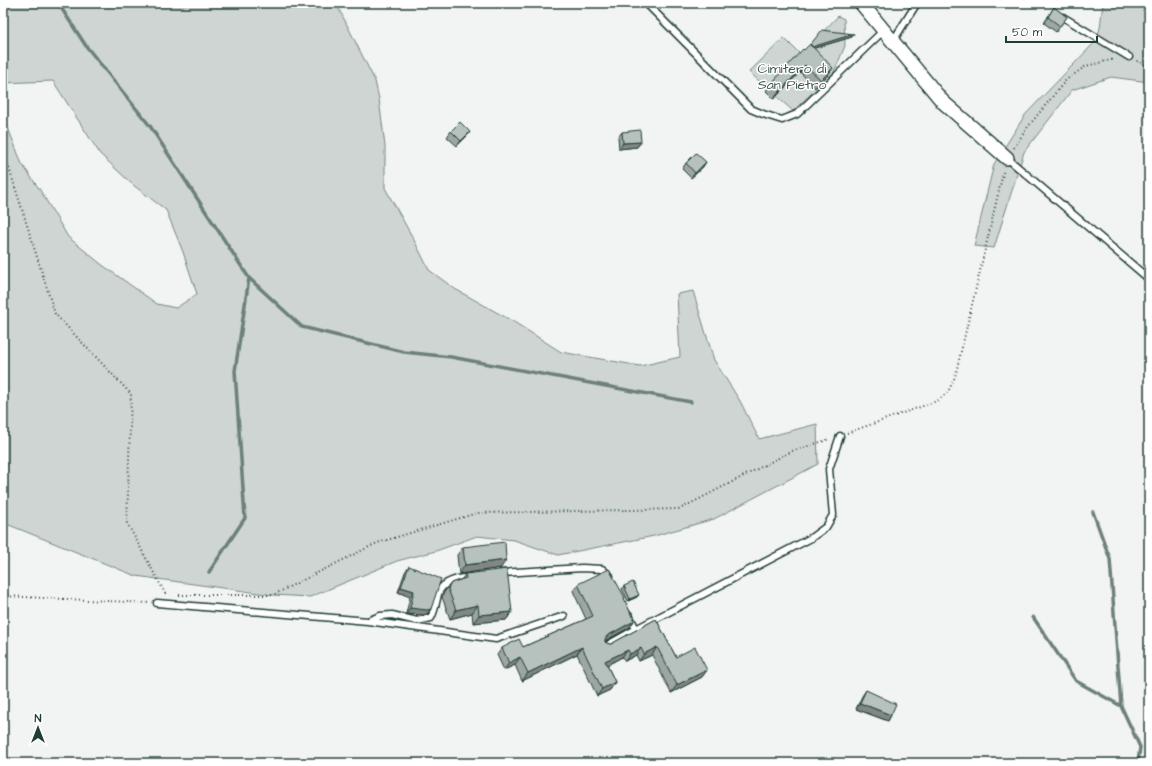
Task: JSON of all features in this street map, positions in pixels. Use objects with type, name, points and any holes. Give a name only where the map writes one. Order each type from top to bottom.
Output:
[{"type":"street","points":[[861,3],[943,102],[1007,158]]},
{"type":"lane","points":[[646,3],[751,109],[782,120],[797,114],[884,30]]},
{"type":"lane","points":[[893,41],[917,3]]},
{"type":"lane","points":[[1063,18],[1129,57]]},
{"type":"lane","points":[[1007,158],[1149,279]]},
{"type":"lane","points":[[604,647],[811,538],[826,527],[833,515],[829,469],[840,436]]},
{"type":"lane","points":[[495,574],[510,571],[582,568],[602,569],[610,575],[613,582]]},
{"type":"lane","points":[[368,621],[380,616],[392,615],[417,621],[431,618],[439,592],[445,585],[456,579],[479,576]]},
{"type":"lane","points":[[157,603],[368,621],[496,639],[564,616]]},
{"type":"lane","points":[[626,609],[636,629]]},
{"type":"path","points":[[1139,3],[1149,18]]},
{"type":"path","points":[[174,595],[273,595],[377,543],[477,513],[680,510],[792,451],[840,436],[937,401],[948,392],[955,377],[1007,158],[1027,128],[1066,80],[1086,66],[1109,59],[1129,57],[1149,67]]},
{"type":"path","points":[[3,149],[55,314],[131,394],[127,523],[166,595],[157,603],[3,596]]},
{"type":"green space","points":[[3,3],[336,3],[375,81],[379,99],[385,146],[385,188],[429,270],[455,289],[514,322],[561,352],[640,366],[680,357],[677,294],[693,291],[714,360],[740,401],[759,439],[817,424],[818,464],[714,519],[654,536],[558,555],[514,540],[477,536],[436,551],[397,561],[310,597],[273,595],[136,576],[4,523],[3,115],[22,164],[40,190],[68,237],[101,264],[157,304],[176,308],[197,294],[183,252],[166,210],[133,185],[100,154],[53,81],[3,83]]},
{"type":"green space","points":[[1103,3],[1149,3],[1149,82],[1111,77],[1072,90],[1024,152],[994,248],[974,246],[994,164],[1025,115],[1096,41],[1100,28]]},
{"type":"green space","name":"Cimitero di San Pietro","points":[[838,16],[844,19],[845,46],[834,72],[793,111],[749,72],[784,38],[801,55]]},
{"type":"building","points":[[1054,7],[1067,17],[1060,26],[1048,17]]},
{"type":"building","points":[[822,30],[854,34],[812,47],[810,45]]},
{"type":"building","points":[[810,44],[833,68],[821,80],[805,65],[779,92],[771,84],[803,49],[804,50]]},
{"type":"building","points":[[460,122],[470,132],[461,141],[451,131]]},
{"type":"building","points":[[640,130],[641,142],[623,143],[622,132]]},
{"type":"building","points":[[696,153],[706,162],[695,173],[686,163]]},
{"type":"building","points":[[505,542],[506,560],[465,565],[463,547]]},
{"type":"building","points":[[409,566],[441,579],[431,609],[410,608],[414,591],[401,587]]},
{"type":"building","points":[[507,569],[512,612],[479,615],[478,605],[456,610],[448,589],[451,583],[466,578],[465,574]]},
{"type":"building","points":[[609,569],[625,598],[634,621],[607,636],[605,642],[611,644],[656,619],[676,657],[695,647],[707,670],[677,685],[657,647],[644,654],[641,648],[630,654],[628,650],[605,661],[615,682],[602,689],[582,647],[528,673],[520,657],[509,663],[502,648],[519,639],[523,647],[593,616],[578,584]]},
{"type":"building","points":[[633,582],[639,595],[630,599],[624,586]]},
{"type":"building","points":[[866,690],[896,704],[891,715],[860,703]]},
{"type":"waterway","points":[[58,3],[86,46],[150,126],[249,278],[302,327],[404,352],[451,357],[691,402]]},
{"type":"waterway","points":[[209,572],[245,518],[235,371],[249,278]]},
{"type":"waterway","points":[[1093,512],[1110,559],[1121,706],[1140,747],[1138,763]]},
{"type":"waterway","points":[[1033,617],[1076,681],[1121,706]]}]
